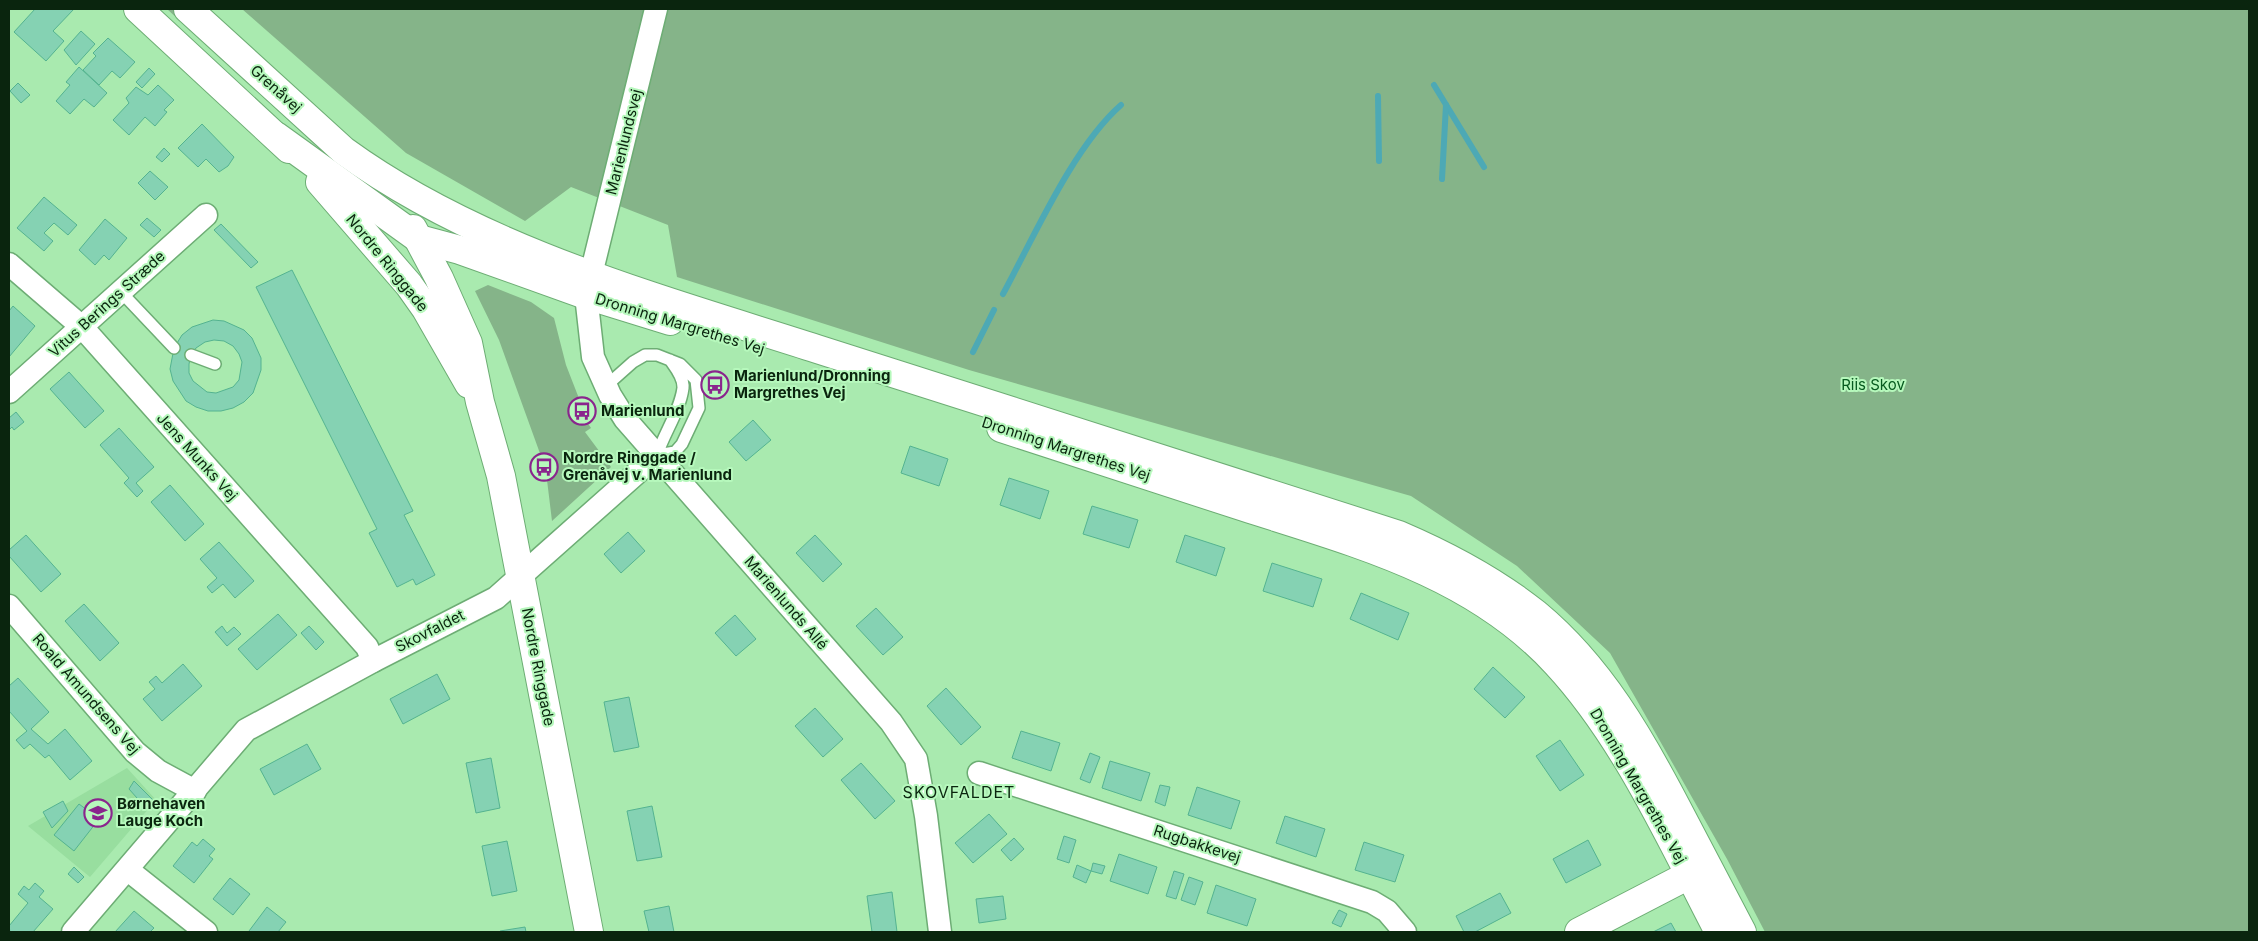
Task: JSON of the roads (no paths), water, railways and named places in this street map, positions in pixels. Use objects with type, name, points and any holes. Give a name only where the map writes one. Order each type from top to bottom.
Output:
[{"type":"street","points":[[138,9],[276,136]]},
{"type":"street","name":"Grenåvej","points":[[188,9],[344,151],[365,167]]},
{"type":"street","name":"Marienlundsvej","points":[[589,285],[651,19]]},
{"type":"street","name":"Dronning Margrethes Vej","points":[[276,136],[419,239],[589,285],[1399,535],[1468,568],[1506,592],[1537,615],[1591,670],[1615,700],[1656,769],[1742,932]]},
{"type":"street","name":"Nordre Ringgade","points":[[276,136],[318,180],[409,286],[426,310],[480,402]]},
{"type":"street","name":"Dronning Margrethes Vej","points":[[365,167],[443,211],[589,285],[751,346],[1392,555],[1457,586],[1523,631],[1554,660],[1597,712],[1618,746],[1689,875],[1718,932]]},
{"type":"street","name":"Nordre Ringgade","points":[[365,167],[386,188],[419,239],[468,343],[480,402],[501,476],[589,932]]},
{"type":"street","name":"Vitus Berings Stræde","points":[[9,392],[206,216]]},
{"type":"street","points":[[439,278],[440,263],[448,254],[460,250]]},
{"type":"street","name":"Jens Munks Vej","points":[[9,264],[82,327],[367,647],[373,661]]},
{"type":"street","name":"Marienlunds Allé","points":[[589,285],[594,357],[606,386],[625,420],[891,722],[916,759],[926,816],[940,932]]},
{"type":"street","name":"Skovfaldet","points":[[73,932],[246,730],[373,661],[496,598],[657,455]]},
{"type":"street","name":"Roald Amundsens Vej","points":[[9,606],[135,752],[158,771],[195,791]]},
{"type":"street","name":"Rugbakkevej","points":[[979,773],[1372,902],[1387,911],[1405,932]]},
{"type":"street","points":[[128,870],[206,932]]},
{"type":"street","points":[[1580,932],[1689,875]]},
{"type":"lane","points":[[121,292],[174,348]]},
{"type":"lane","points":[[191,355],[215,364]]},
{"type":"lane","points":[[606,386],[633,362],[645,355],[657,355],[670,360],[680,364],[696,380],[699,408],[682,444],[675,452],[657,455],[662,438],[676,410],[684,387],[679,372],[670,360]]},
{"type":"waterway","points":[[1434,85],[1484,167]]},
{"type":"waterway","points":[[1378,96],[1379,161]]},
{"type":"waterway","points":[[1003,294],[1041,220],[1071,168],[1103,123],[1121,105]]},
{"type":"waterway","points":[[1442,179],[1446,105]]},
{"type":"waterway","points":[[973,352],[994,310]]},
{"type":"place","name":"Marienlund/Dronning Margrethes Vej","points":[[715,385]]},
{"type":"place","name":"Marienlund","points":[[582,411]]},
{"type":"place","name":"Nordre Ringgade / Grenåvej v. Marienlund","points":[[544,467]]},
{"type":"place","name":"Børnehaven Lauge Koch","points":[[98,813]]},
{"type":"district","name":"SKOVFALDET","points":[[959,792]]},
{"type":"park label","name":"Riis Skov","points":[[1873,385]]}]
